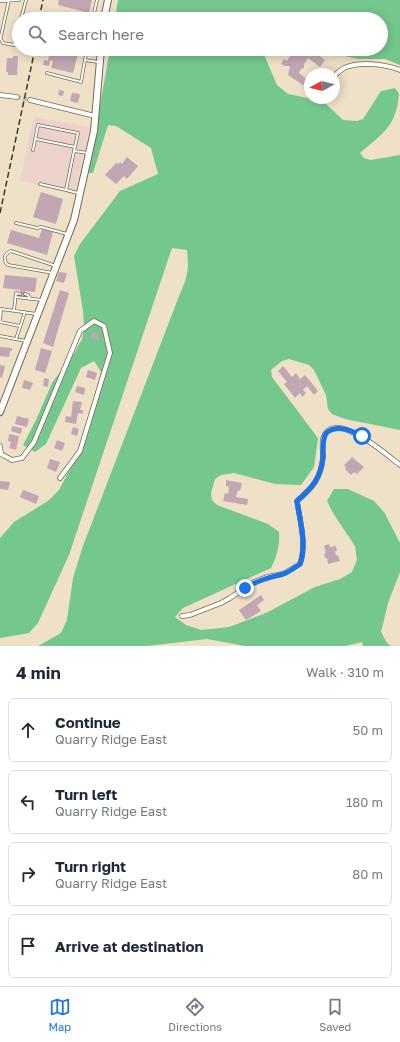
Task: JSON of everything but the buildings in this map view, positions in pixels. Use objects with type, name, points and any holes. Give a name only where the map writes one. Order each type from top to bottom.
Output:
[{"type":"street","points":[[106,12],[108,0]]},
{"type":"street","points":[[0,412],[74,220],[94,131],[100,56]]},
{"type":"street","points":[[340,71],[344,68],[361,65],[382,64],[400,70]]},
{"type":"street","points":[[0,95],[17,97]]},
{"type":"street","points":[[30,100],[95,116]]},
{"type":"street","points":[[0,446],[3,454],[12,460],[22,458],[34,442],[80,331],[94,321],[104,326],[110,353],[80,451],[60,478]]},
{"type":"street","points":[[182,616],[190,615],[221,602],[230,598],[254,582],[267,577],[283,574],[300,564],[303,545],[297,501],[316,482],[322,465],[324,437],[329,430],[334,428],[344,429],[362,436],[400,465]]},
{"type":"lane","points":[[9,0],[0,36],[3,43],[12,45]]},
{"type":"lane","points":[[0,1],[19,0]]},
{"type":"lane","points":[[23,12],[26,0]]},
{"type":"lane","points":[[94,12],[97,0]]},
{"type":"lane","points":[[47,73],[81,82],[86,56]]},
{"type":"lane","points":[[85,60],[100,63]]},
{"type":"lane","points":[[34,150],[38,125],[78,133],[66,190]]},
{"type":"lane","points":[[36,139],[75,147]]},
{"type":"lane","points":[[74,151],[89,154]]},
{"type":"lane","points":[[40,184],[80,193]]},
{"type":"lane","points":[[16,223],[37,228],[41,227],[69,235]]},
{"type":"lane","points":[[54,273],[8,265],[6,263],[6,253],[10,251],[57,266]]},
{"type":"lane","points":[[14,310],[16,294],[20,294]]},
{"type":"lane","points":[[25,294],[28,295],[30,299]]},
{"type":"lane","points":[[16,297],[44,300]]},
{"type":"lane","points":[[20,326],[0,321],[1,309],[38,315]]},
{"type":"lane","points":[[16,339],[25,312]]},
{"type":"lane","points":[[0,336],[27,341]]},
{"type":"lane","points":[[0,460],[3,454]]},
{"type":"shaded area","points":[[34,117],[90,127],[74,195],[20,180]]},
{"type":"green space","points":[[118,0],[400,0],[400,65],[385,59],[358,59],[345,56],[388,56],[388,12],[116,12]]},
{"type":"green space","points":[[109,56],[265,56],[277,85],[288,94],[304,97],[304,104],[326,104],[343,120],[357,121],[363,119],[381,91],[395,88],[399,94],[395,114],[391,122],[382,134],[360,153],[364,158],[371,160],[400,155],[400,430],[345,419],[332,414],[328,409],[326,395],[314,370],[309,365],[289,359],[282,361],[271,370],[272,377],[318,438],[314,467],[301,485],[275,484],[234,473],[221,475],[215,479],[211,493],[212,500],[217,505],[268,524],[279,532],[276,555],[271,568],[183,608],[175,617],[186,625],[201,630],[229,627],[266,613],[315,587],[340,579],[352,572],[357,560],[355,546],[333,513],[327,501],[334,489],[348,489],[374,501],[384,512],[400,543],[400,572],[388,603],[381,632],[387,643],[391,646],[363,646],[362,642],[346,646],[245,646],[207,639],[147,646],[38,646],[61,633],[67,620],[73,578],[83,546],[187,276],[187,250],[172,248],[69,555],[38,623],[29,633],[0,638],[0,538],[14,522],[48,501],[59,490],[79,452],[101,372],[94,361],[81,368],[46,444],[35,452],[23,445],[52,383],[75,352],[82,339],[84,327],[83,311],[74,256],[80,244],[120,191],[158,174],[151,148],[116,126],[108,125],[93,173],[88,173]]},
{"type":"tunnel","points":[[17,97],[30,100]]},
{"type":"railway","points":[[40,12],[43,0]]},
{"type":"railway","points":[[0,213],[34,56]]},
{"type":"route","points":[[245,588],[254,582],[267,577],[283,574],[300,564],[303,545],[297,501],[310,490],[319,475],[322,465],[323,442],[326,433],[334,428],[344,429],[362,436]]}]
